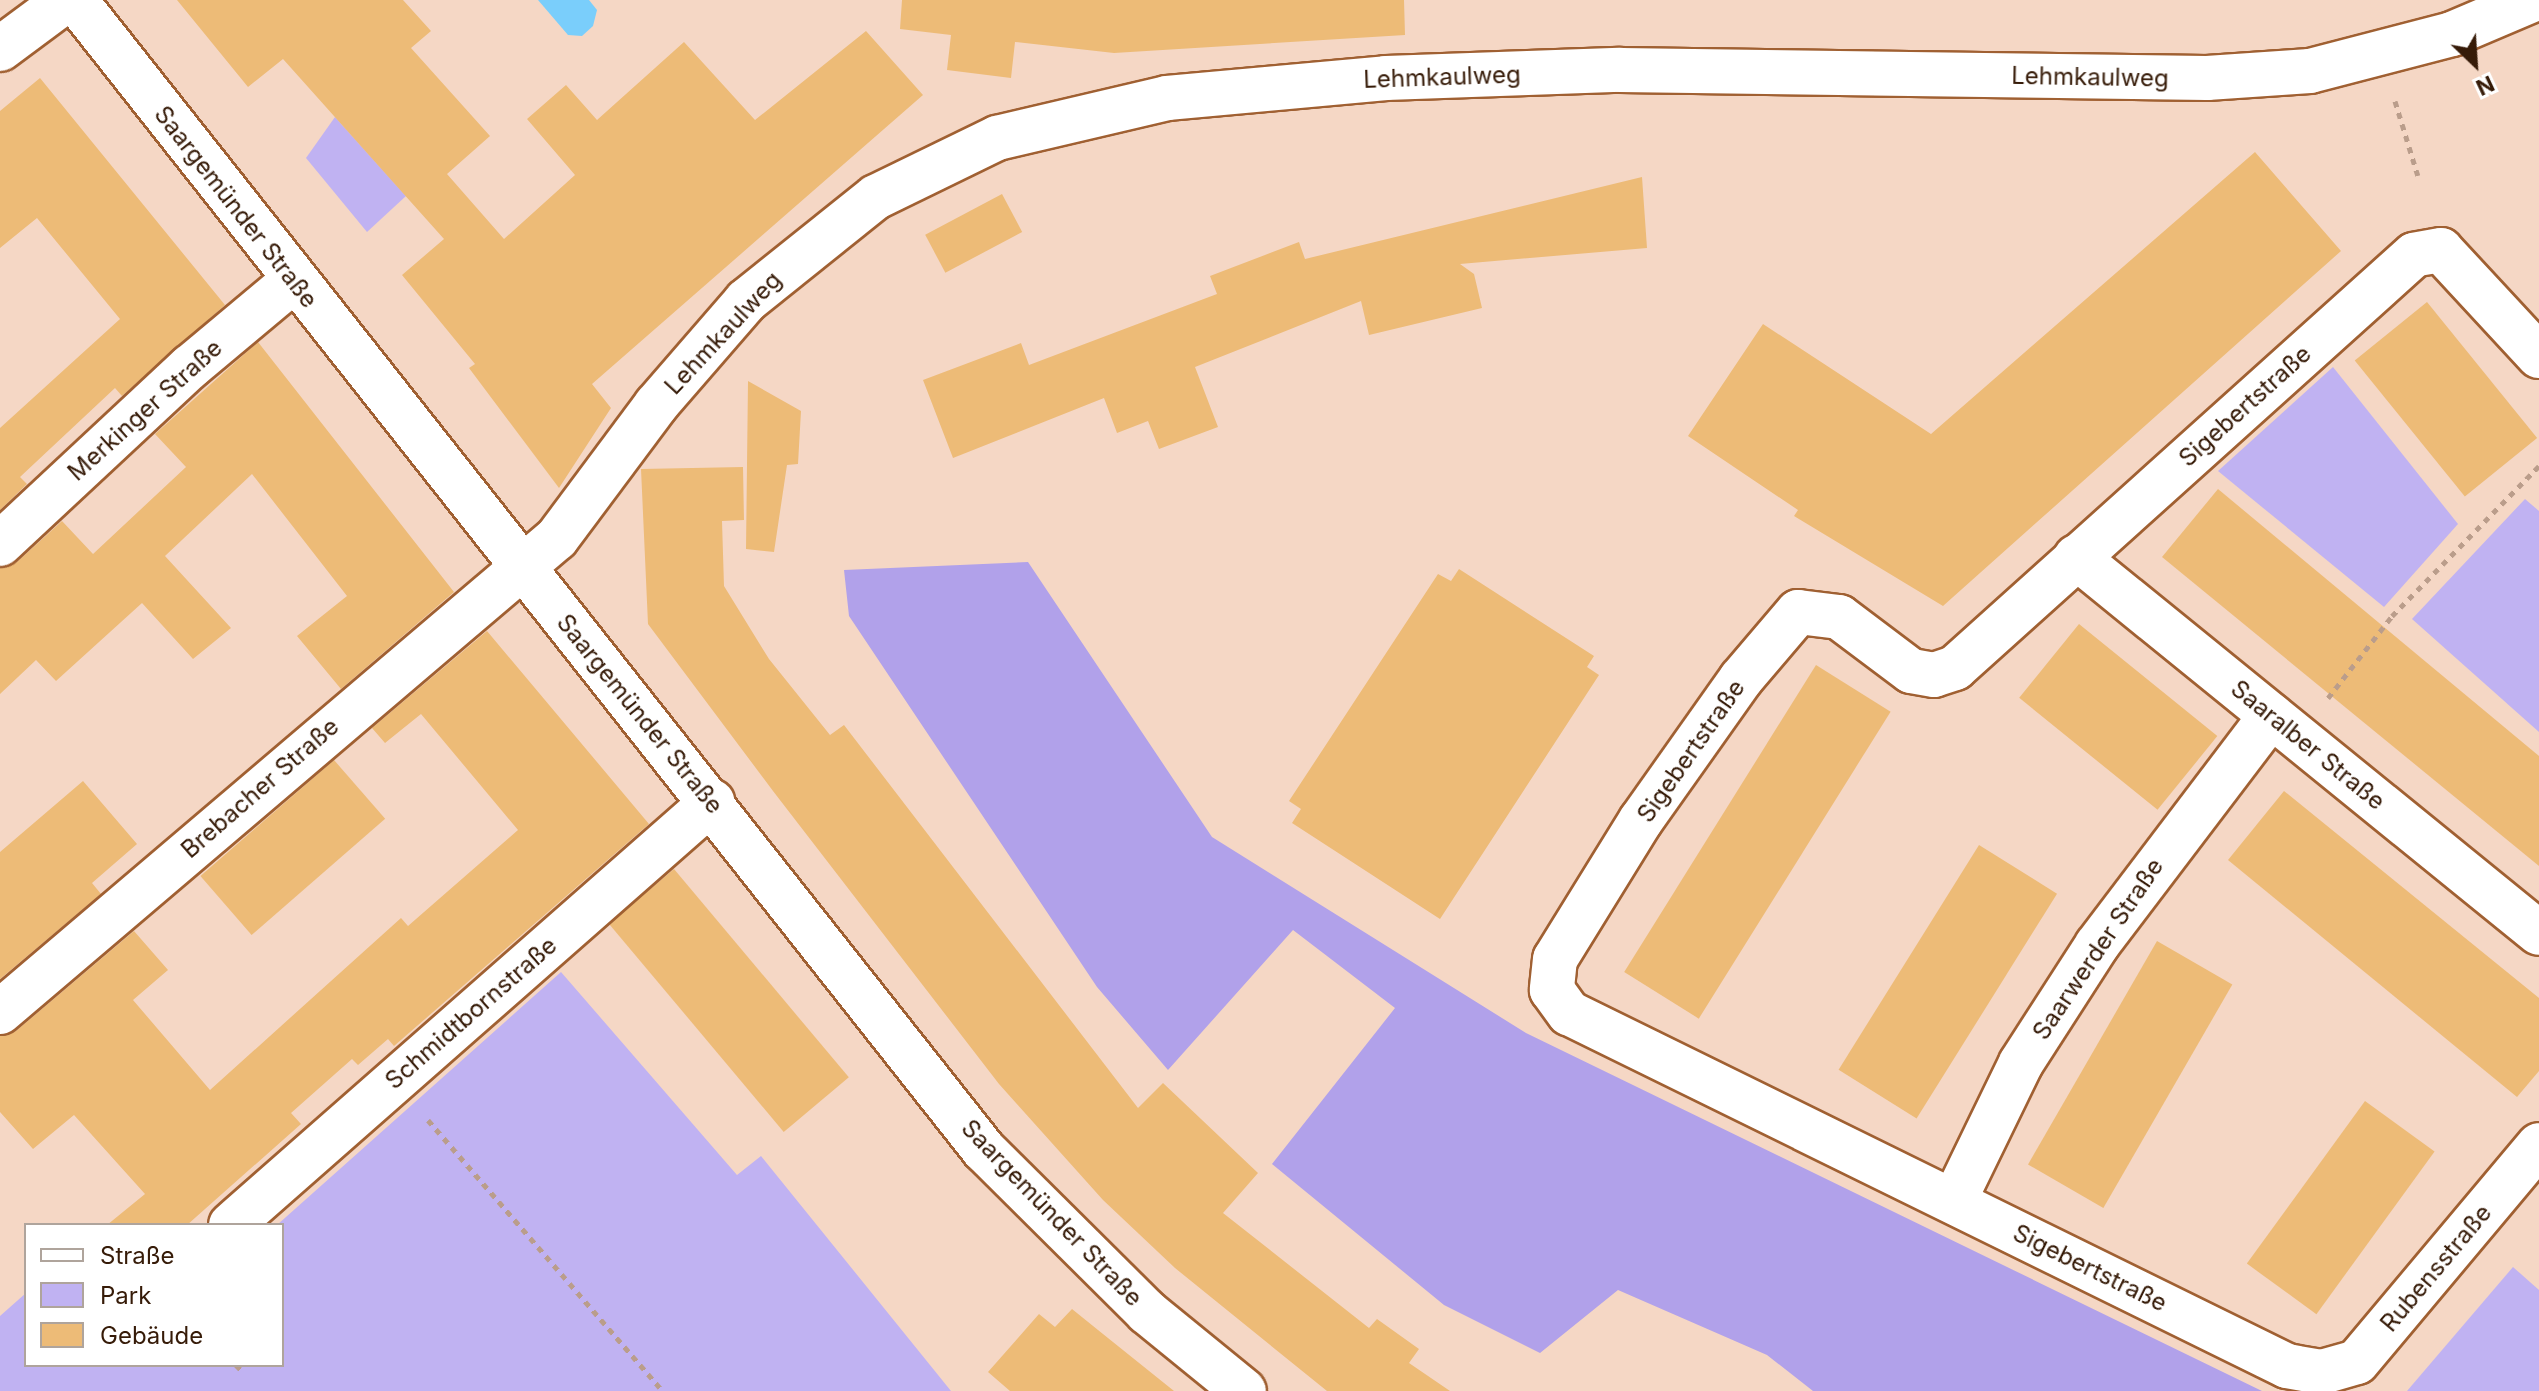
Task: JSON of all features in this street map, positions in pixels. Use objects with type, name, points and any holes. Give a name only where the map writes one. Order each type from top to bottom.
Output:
[{"type":"street","points":[[0,49],[66,0]]},
{"type":"street","name":"Saargemünder Straße","points":[[75,0],[521,566],[712,802],[984,1150],[1147,1312],[1244,1391]]},
{"type":"street","name":"Lehmkaulweg","points":[[521,566],[562,532],[656,405],[746,301],[814,241],[935,163],[1075,116],[1167,98],[1386,78],[1620,70],[2207,78],[2295,72],[2384,55],[2532,0]]},
{"type":"street","name":"Sigebertstraße","points":[[2322,1372],[2287,1366],[1569,1013],[1552,990],[1555,959],[1641,820],[1741,679],[1798,612],[1839,617],[1911,671],[1934,675],[1955,668],[2414,255],[2441,250],[2539,356]]},
{"type":"street","name":"Merkinger Straße","points":[[0,544],[190,367],[294,280]]},
{"type":"street","name":"Saaralber Straße","points":[[2076,557],[2539,933]]},
{"type":"street","name":"Brebacher Straße","points":[[0,1012],[521,566]]},
{"type":"street","name":"Saarwerder Straße","points":[[1954,1201],[2021,1063],[2097,945],[2285,726]]},
{"type":"street","name":"Schmidtbornstraße","points":[[233,1223],[712,802]]},
{"type":"street","name":"Rubensstraße","points":[[2322,1372],[2357,1362],[2539,1145]]},
{"type":"path","points":[[2394,97],[2418,176]]},
{"type":"path","points":[[2285,726],[2539,466]]},
{"type":"path","points":[[394,1082],[663,1391]]},
{"type":"green space","points":[[335,117],[406,196],[367,232],[306,158]]},
{"type":"green space","points":[[2333,367],[2458,524],[2384,607],[2218,471]]},
{"type":"green space","points":[[2525,499],[2539,511],[2539,732],[2412,619]]},
{"type":"green space","points":[[561,972],[737,1175],[761,1156],[951,1391],[0,1391],[0,1316],[24,1295],[24,1367],[284,1367],[284,1223],[279,1223]]},
{"type":"green space","points":[[2513,1267],[2539,1290],[2539,1391],[2407,1391]]},
{"type":"shaded area","points":[[1028,562],[1212,837],[1526,1033],[2262,1391],[1813,1391],[1767,1355],[1618,1290],[1540,1353],[1444,1305],[1272,1164],[1395,1008],[1293,930],[1168,1070],[1097,987],[849,616],[844,570]]},
{"type":"water","points":[[538,0],[589,0],[597,10],[593,26],[582,36],[568,35]]},
{"type":"building","points":[[177,0],[403,0],[431,31],[411,48],[490,136],[447,174],[504,239],[575,175],[527,119],[566,85],[597,120],[684,42],[755,120],[866,31],[923,95],[592,384],[611,408],[559,488],[469,368],[475,364],[402,275],[444,239],[283,59],[248,87]]},
{"type":"building","points":[[902,0],[1404,0],[1405,35],[1114,53],[1015,42],[1011,78],[947,70],[951,35],[900,29]]},
{"type":"building","points":[[40,78],[225,305],[122,396],[115,388],[20,477],[27,484],[0,510],[0,428],[120,319],[37,218],[0,248],[0,111]]},
{"type":"building","points":[[2255,152],[2341,251],[1943,606],[1794,516],[1798,510],[1688,436],[1763,324],[1931,434]]},
{"type":"building","points":[[1642,177],[1647,248],[1460,264],[1474,274],[1482,308],[1369,335],[1361,301],[1195,367],[1218,427],[1159,449],[1148,421],[1117,433],[1104,398],[953,458],[923,380],[1021,343],[1029,365],[1217,294],[1210,276],[1299,242],[1305,259]]},
{"type":"building","points":[[1002,194],[1022,232],[945,273],[925,235]]},
{"type":"building","points":[[2427,302],[2537,438],[2465,497],[2355,361]]},
{"type":"building","points":[[258,342],[454,592],[341,689],[297,636],[347,596],[252,474],[165,556],[231,628],[193,659],[142,603],[56,681],[36,660],[0,694],[0,568],[17,562],[62,521],[93,554],[186,467],[155,434]]},
{"type":"building","points":[[748,381],[801,411],[798,464],[787,465],[774,552],[746,549]]},
{"type":"building","points":[[743,467],[744,520],[722,521],[724,586],[769,659],[830,735],[844,725],[1138,1108],[1163,1083],[1258,1173],[1223,1213],[1369,1328],[1377,1319],[1419,1349],[1409,1363],[1450,1391],[1327,1391],[1175,1268],[1103,1200],[999,1084],[773,791],[648,624],[641,469]]},
{"type":"building","points":[[2218,489],[2539,756],[2539,866],[2162,557]]},
{"type":"building","points":[[1459,569],[1594,656],[1587,667],[1599,675],[1440,919],[1292,823],[1301,809],[1289,801],[1438,574],[1451,581]]},
{"type":"building","points":[[2079,624],[2217,736],[2158,810],[2019,698]]},
{"type":"building","points":[[487,631],[649,824],[394,1046],[388,1039],[358,1065],[352,1059],[291,1113],[301,1124],[189,1223],[109,1223],[145,1194],[74,1115],[33,1149],[0,1112],[0,1036],[16,1031],[134,931],[168,970],[133,1000],[210,1090],[401,918],[408,926],[518,830],[421,714],[385,743],[372,728]]},
{"type":"building","points":[[1816,665],[1891,712],[1699,1019],[1624,972]]},
{"type":"building","points":[[334,760],[385,819],[252,935],[200,876]]},
{"type":"building","points":[[83,781],[137,844],[92,883],[101,894],[0,979],[0,852]]},
{"type":"building","points":[[2284,791],[2539,998],[2539,1071],[2517,1097],[2228,860]]},
{"type":"building","points":[[1979,845],[2057,894],[1917,1118],[1839,1070]]},
{"type":"building","points":[[674,869],[849,1077],[784,1132],[609,924]]},
{"type":"building","points":[[2157,941],[2232,984],[2103,1208],[2028,1164]]},
{"type":"building","points":[[2365,1101],[2435,1152],[2316,1314],[2247,1264]]},
{"type":"building","points":[[1072,1309],[1174,1391],[1010,1391],[988,1372],[1039,1314],[1055,1327]]}]
